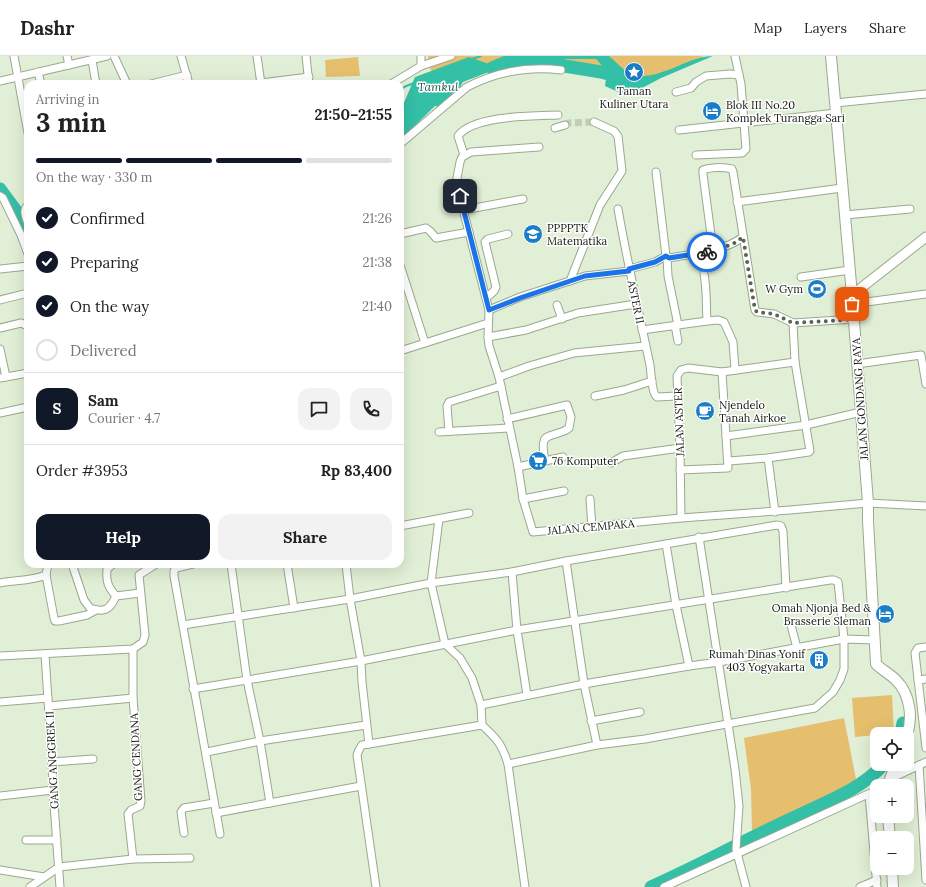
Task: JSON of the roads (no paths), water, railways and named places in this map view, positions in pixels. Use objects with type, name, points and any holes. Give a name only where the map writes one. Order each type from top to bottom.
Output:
[{"type":"main road","name":"JALAN GONDANG RAYA","points":[[831,56],[850,270],[868,503],[868,529],[876,664],[896,680],[907,696],[910,715],[908,727]]},
{"type":"main road","points":[[893,875],[894,887]]},
{"type":"street","points":[[14,56],[24,111]]},
{"type":"street","points":[[67,56],[69,65]]},
{"type":"street","points":[[0,81],[107,56]]},
{"type":"street","points":[[114,56],[125,80]]},
{"type":"street","points":[[181,56],[188,80]]},
{"type":"street","points":[[257,56],[261,80]]},
{"type":"street","points":[[306,56],[309,80]]},
{"type":"street","points":[[421,56],[421,66]]},
{"type":"street","points":[[398,80],[421,66],[451,56]]},
{"type":"street","points":[[696,155],[738,154],[744,152],[747,146],[739,75],[735,56]]},
{"type":"street","points":[[92,60],[95,80]]},
{"type":"street","points":[[404,141],[467,87],[479,81],[518,70],[539,68],[561,70]]},
{"type":"street","points":[[38,72],[40,80]]},
{"type":"street","points":[[676,92],[691,88],[706,76],[730,74],[739,75]]},
{"type":"street","points":[[167,80],[187,75]]},
{"type":"street","points":[[679,130],[745,122],[926,94]]},
{"type":"street","points":[[540,147],[476,151],[464,155],[458,136],[460,133],[484,121],[558,115]]},
{"type":"street","points":[[570,281],[600,205],[622,171],[618,136],[614,131],[594,122]]},
{"type":"street","points":[[555,128],[565,125]]},
{"type":"street","name":"JALAN CEMPAKA","points":[[464,155],[460,162],[457,178],[489,310],[488,337],[501,386],[518,467],[523,499],[534,532],[681,518],[775,512],[868,503],[926,506]]},
{"type":"street","points":[[713,250],[703,174],[704,170],[708,168],[732,169],[755,310],[757,312],[774,314],[793,323],[854,319]]},
{"type":"street","points":[[656,172],[668,276],[678,341]]},
{"type":"street","points":[[738,202],[842,188]]},
{"type":"street","points":[[0,196],[3,198],[24,243]]},
{"type":"street","points":[[464,210],[523,199]]},
{"type":"street","name":"ASTER II","points":[[618,209],[654,396],[677,396]]},
{"type":"street","points":[[845,215],[910,209]]},
{"type":"street","points":[[404,233],[426,228],[436,238],[469,232]]},
{"type":"street","points":[[486,298],[494,291],[496,283],[485,242],[488,239],[508,234]]},
{"type":"street","points":[[489,310],[585,276],[629,270],[666,257],[688,255],[713,250],[733,244],[743,237]]},
{"type":"street","points":[[852,299],[926,237]]},
{"type":"street","points":[[0,268],[24,266]]},
{"type":"street","points":[[801,276],[850,270]]},
{"type":"street","points":[[704,274],[707,321]]},
{"type":"street","points":[[404,284],[425,343]]},
{"type":"street","points":[[0,300],[24,294]]},
{"type":"street","points":[[852,299],[926,294]]},
{"type":"street","points":[[488,337],[526,330],[578,313],[636,304]]},
{"type":"street","points":[[557,305],[562,318]]},
{"type":"street","points":[[642,330],[707,321],[718,320],[724,322],[733,342],[736,370]]},
{"type":"street","points":[[404,350],[488,321]]},
{"type":"street","points":[[0,328],[20,323],[24,324]]},
{"type":"street","points":[[729,461],[768,458],[809,452],[810,448],[795,362],[793,323]]},
{"type":"street","points":[[499,377],[529,366],[574,353],[645,346]]},
{"type":"street","points":[[0,349],[3,378],[24,374]]},
{"type":"street","points":[[857,364],[921,355],[924,358],[926,384]]},
{"type":"street","name":"JALAN ASTER","points":[[681,518],[677,376],[681,370],[688,368],[722,372],[795,362]]},
{"type":"street","points":[[680,470],[728,468],[729,461],[722,372]]},
{"type":"street","points":[[595,396],[624,390],[652,381]]},
{"type":"street","points":[[449,431],[447,406],[449,402],[501,386]]},
{"type":"street","points":[[507,420],[567,405],[571,417],[569,428],[564,432],[544,439],[545,460]]},
{"type":"street","points":[[0,413],[24,408]]},
{"type":"street","points":[[726,436],[806,425],[861,412]]},
{"type":"street","points":[[439,432],[509,428]]},
{"type":"street","points":[[610,463],[623,456],[680,448]]},
{"type":"street","points":[[518,467],[564,457]]},
{"type":"street","points":[[768,458],[775,512]]},
{"type":"street","points":[[523,499],[564,491]]},
{"type":"street","points":[[590,498],[592,527]]},
{"type":"street","points":[[404,525],[469,513]]},
{"type":"street","points":[[439,519],[432,583],[444,644],[460,658],[472,678],[481,705],[482,725],[498,740],[503,749],[508,764],[525,887]]},
{"type":"street","points":[[183,625],[350,599],[432,583],[512,572],[699,537],[780,525],[782,531],[786,588]]},
{"type":"street","points":[[699,537],[738,795],[739,806],[736,832],[736,852],[746,887]]},
{"type":"street","points":[[666,544],[676,605],[689,666]]},
{"type":"street","points":[[566,561],[576,621],[584,684],[597,745]]},
{"type":"street","points":[[47,568],[46,575],[55,621],[87,615],[96,610]]},
{"type":"street","points":[[73,568],[84,600],[90,608],[101,611],[107,609],[113,604],[116,596]]},
{"type":"street","points":[[108,568],[107,575],[109,589],[116,596]]},
{"type":"street","points":[[0,656],[133,649],[143,642],[145,634],[139,575],[149,568]]},
{"type":"street","points":[[176,568],[174,571],[193,689],[207,752],[220,834]]},
{"type":"street","points":[[231,568],[247,680],[260,741],[270,803]]},
{"type":"street","points":[[288,568],[294,608]]},
{"type":"street","points":[[346,568],[350,599],[361,661],[369,744]]},
{"type":"street","points":[[512,572],[517,630],[527,695]]},
{"type":"street","points":[[0,584],[14,581],[32,580],[46,575]]},
{"type":"street","points":[[193,689],[361,661],[517,630],[830,580],[838,582],[844,639],[844,669],[833,692],[815,708],[645,739],[597,745],[508,764]]},
{"type":"street","points":[[116,596],[140,593]]},
{"type":"street","points":[[791,624],[797,648]]},
{"type":"street","points":[[481,705],[584,684],[719,662],[844,639],[875,640]]},
{"type":"street","points":[[926,647],[917,649],[915,657],[923,708],[926,748]]},
{"type":"street","name":"GANG CENDANA","points":[[133,649],[133,698],[141,801],[140,806],[131,810],[128,814],[133,859]]},
{"type":"street","name":"GANG ANGGREK II","points":[[45,654],[60,887]]},
{"type":"street","points":[[918,680],[926,679]]},
{"type":"street","points":[[0,702],[48,698]]},
{"type":"street","points":[[49,706],[133,698]]},
{"type":"street","points":[[591,721],[640,712]]},
{"type":"street","points":[[207,752],[260,741],[366,725]]},
{"type":"street","points":[[376,887],[357,755],[362,745],[482,725]]},
{"type":"street","points":[[52,762],[93,759]]},
{"type":"street","points":[[896,779],[926,762]]},
{"type":"street","points":[[919,765],[926,880]]},
{"type":"street","points":[[216,813],[361,786]]},
{"type":"street","points":[[0,796],[53,790]]},
{"type":"street","points":[[664,887],[736,852],[869,794],[877,884],[860,887]]},
{"type":"street","points":[[184,833],[181,812],[182,809],[214,803]]},
{"type":"street","points":[[26,840],[57,840]]},
{"type":"street","points":[[30,887],[59,867],[133,859],[190,858]]},
{"type":"street","points":[[0,870],[44,877]]},
{"type":"water","name":"Tamkul","points":[[543,56],[609,56],[631,76],[647,76],[706,56],[713,56],[661,78],[627,96],[605,86],[607,71],[596,59],[566,59],[534,67],[499,68],[463,82],[453,98],[440,109],[428,100],[404,130],[404,103],[415,77],[469,57],[489,64],[537,59]]},
{"type":"waterway","points":[[472,59],[481,56]]},
{"type":"waterway","points":[[492,68],[516,58],[601,72],[623,78]]},
{"type":"waterway","points":[[404,87],[414,83]]},
{"type":"waterway","points":[[404,127],[443,89]]},
{"type":"waterway","points":[[0,189],[17,212],[24,225]]},
{"type":"waterway","points":[[902,727],[903,723]]},
{"type":"waterway","points":[[651,887],[853,789],[864,782],[876,771]]},
{"type":"tunnel","points":[[565,125],[568,123],[594,122]]},
{"type":"place","name":"Taman Kuliner Utara","points":[[634,72]]},
{"type":"place","name":"Blok III No.20 Komplek Turangga Sari","points":[[712,111]]},
{"type":"place","name":"PPPPTK Matematika","points":[[533,234]]},
{"type":"place","name":"W Gym","points":[[817,289]]},
{"type":"place","name":"Njendelo Tanah Airkoe","points":[[705,411]]},
{"type":"place","name":"76 Komputer","points":[[538,461]]},
{"type":"place","name":"Omah Njonja Bed & Brasserie Sleman","points":[[885,614]]},
{"type":"place","name":"Rumah Dinas Yonif 403 Yogyakarta","points":[[819,660]]}]
